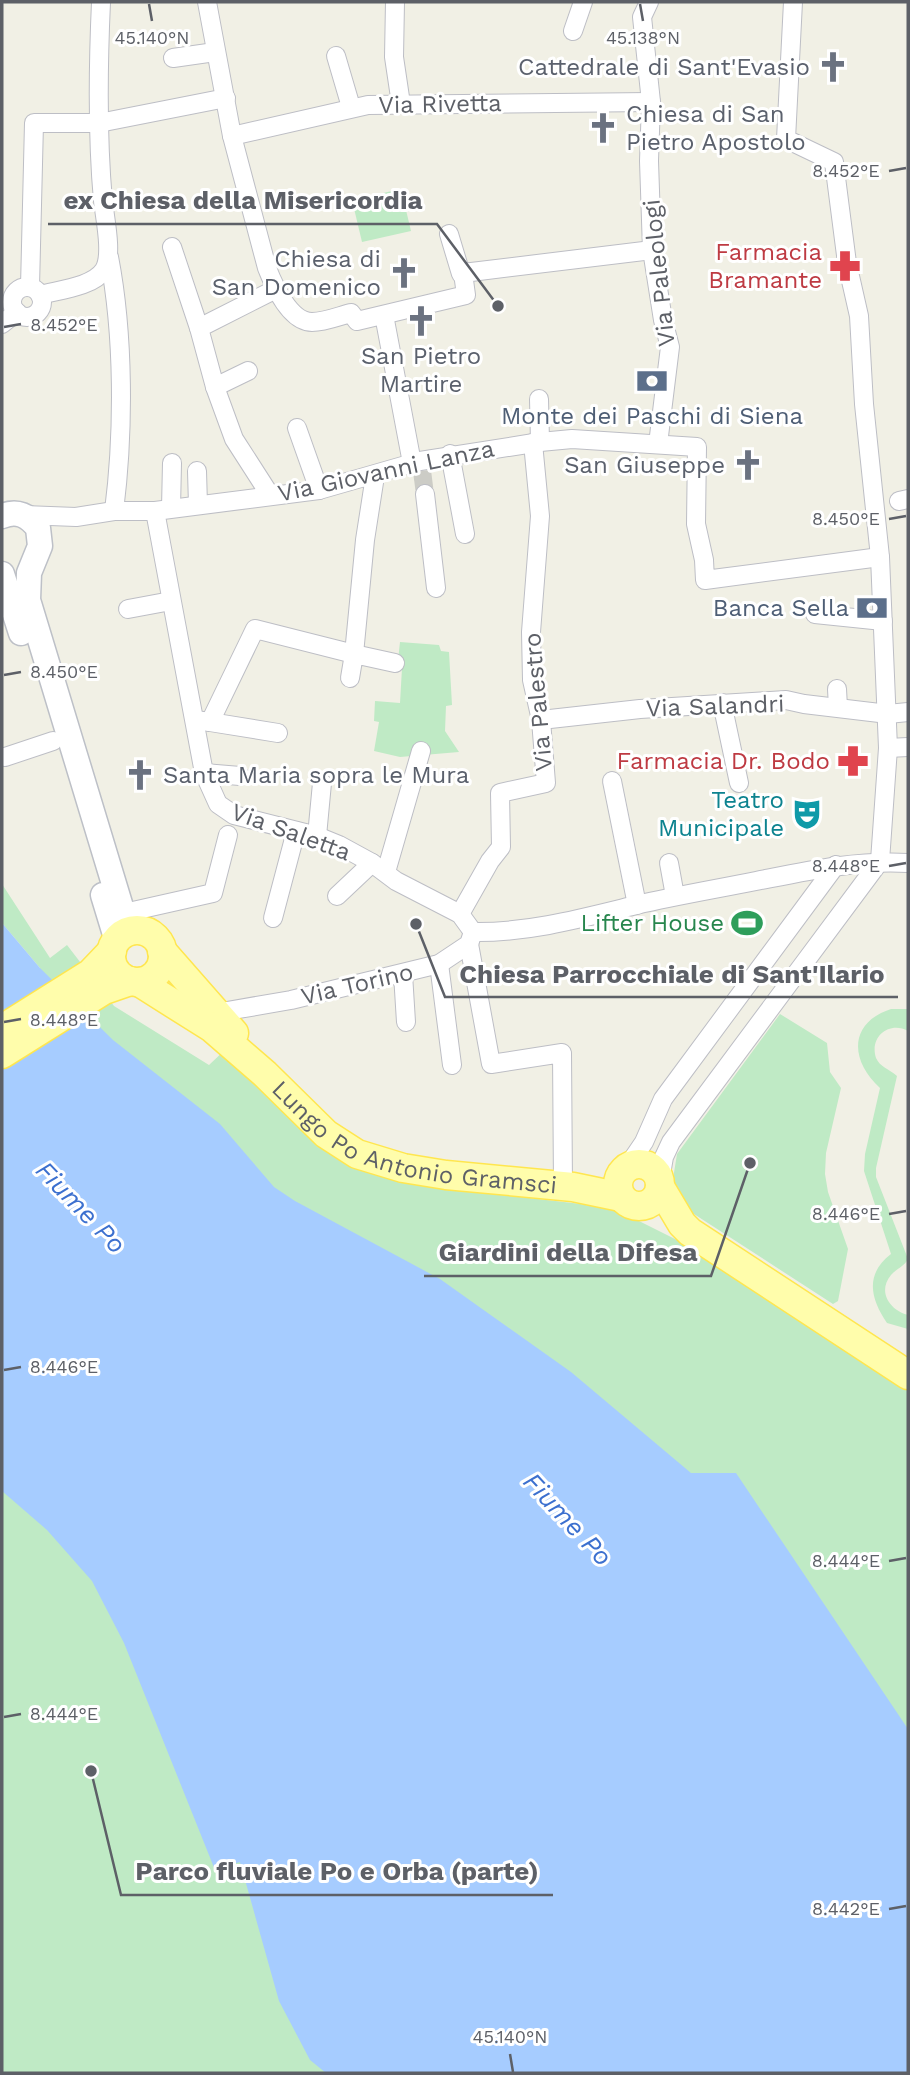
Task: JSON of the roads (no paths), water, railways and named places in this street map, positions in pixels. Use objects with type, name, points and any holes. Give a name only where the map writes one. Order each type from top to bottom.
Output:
[{"type":"main road","points":[[2,1054],[116,982],[123,934],[28,600],[29,573],[39,546],[32,520],[13,515]]},
{"type":"main road","points":[[2,565],[12,568],[22,566],[39,546]]},
{"type":"main road","points":[[4,588],[53,741],[123,934]]},
{"type":"main road","name":"Lungo Po Antonio Gramsci","points":[[123,934],[153,936],[163,951],[222,1017],[265,1074]]},
{"type":"main road","points":[[2,1029],[116,982],[148,980],[160,968],[163,951]]},
{"type":"main road","name":"Lungo Po Antonio Gramsci","points":[[116,982],[212,1028],[265,1074],[326,1134],[357,1154],[403,1168],[446,1175],[568,1186],[643,1181]]},
{"type":"main road","points":[[643,1181],[682,1224],[720,1252],[908,1375]]},
{"type":"street","points":[[101,2],[97,80],[100,169],[116,307],[120,388],[114,510]]},
{"type":"street","points":[[207,2],[232,136],[267,268],[285,303],[310,322],[351,313],[357,321],[466,295],[463,274],[449,234]]},
{"type":"street","points":[[395,2],[394,57],[401,104]]},
{"type":"street","points":[[573,31],[583,2]]},
{"type":"street","points":[[643,1181],[880,861],[888,714],[880,557],[864,404],[859,316],[848,263],[834,162],[786,139],[793,2]]},
{"type":"street","name":"Via Paleologi","points":[[645,9],[651,103],[649,161],[652,250],[670,347],[658,444]]},
{"type":"street","points":[[173,58],[215,52]]},
{"type":"street","points":[[336,56],[351,107]]},
{"type":"street","points":[[2,324],[17,312],[25,316],[34,315],[40,308],[35,291],[34,123],[99,124],[226,98]]},
{"type":"street","name":"Via Rivetta","points":[[232,136],[351,107],[401,104],[651,103]]},
{"type":"street","points":[[172,247],[215,387],[234,439],[270,495]]},
{"type":"street","points":[[463,274],[652,250]]},
{"type":"street","points":[[35,291],[87,282],[103,272],[109,257]]},
{"type":"street","points":[[199,328],[276,289]]},
{"type":"street","points":[[384,315],[418,465]]},
{"type":"street","points":[[215,387],[248,371]]},
{"type":"street","name":"Via Palestro","points":[[460,914],[485,869],[501,848],[500,793],[546,783],[541,720],[532,680],[531,632],[540,516],[536,442],[539,399]]},
{"type":"street","points":[[297,428],[319,490]]},
{"type":"street","name":"Via Giovanni Lanza","points":[[13,515],[76,517],[114,510],[163,509],[319,490],[418,465],[450,454],[572,439],[697,447],[696,524],[704,560],[705,580],[880,557]]},
{"type":"street","points":[[450,454],[465,534]]},
{"type":"street","name":"Via Saletta","points":[[172,463],[163,509],[171,601],[202,721],[204,774],[218,804],[231,824],[317,836],[379,867],[396,881],[460,914],[471,938]]},
{"type":"street","points":[[197,471],[198,505]]},
{"type":"street","points":[[350,678],[375,476]]},
{"type":"street","points":[[425,494],[436,588]]},
{"type":"street","name":"Via Giovanni Lanza","points":[[39,546],[76,517]]},
{"type":"street","points":[[128,610],[171,601]]},
{"type":"street","points":[[815,614],[883,621]]},
{"type":"street","points":[[278,733],[202,721],[255,629],[395,663]]},
{"type":"street","name":"Via Salandri","points":[[541,720],[722,703],[786,700],[804,705],[838,698],[888,714],[908,712]]},
{"type":"street","points":[[722,703],[739,783]]},
{"type":"street","points":[[5,757],[53,741]]},
{"type":"street","points":[[888,748],[908,747]]},
{"type":"street","points":[[337,896],[379,867],[421,751]]},
{"type":"street","points":[[204,774],[240,776]]},
{"type":"street","points":[[612,781],[637,905]]},
{"type":"street","points":[[317,836],[322,783]]},
{"type":"street","points":[[123,934],[213,893],[231,824]]},
{"type":"street","points":[[273,918],[296,831]]},
{"type":"street","points":[[568,1186],[562,1053],[491,1064],[471,938],[493,932],[572,921],[675,896],[836,865],[880,861],[908,863]]},
{"type":"street","points":[[669,863],[675,896]]},
{"type":"street","points":[[643,1181],[644,1142],[663,1099],[836,865]]},
{"type":"street","name":"Via Torino","points":[[228,1011],[291,1000],[439,964],[471,938]]},
{"type":"street","points":[[439,964],[452,1065]]},
{"type":"street","points":[[403,974],[406,1022]]},
{"type":"water","name":"Fiume Po","points":[[2,923],[40,968],[113,1040],[220,1124],[274,1187],[440,1279],[571,1372],[691,1473],[736,1473],[908,1729],[908,2073],[326,2073],[310,2060],[279,2001],[240,1862],[215,1870],[124,1643],[92,1581],[47,1530],[2,1491]]},
{"type":"tunnel","points":[[422,471],[425,494]]},
{"type":"place","name":"Cattedrale di Sant'Evasio","points":[[833,67]]},
{"type":"place","name":"Chiesa di San Pietro Apostolo","points":[[603,128]]},
{"type":"place","name":"Farmacia Bramante","points":[[845,266]]},
{"type":"place","name":"Chiesa di San Domenico","points":[[404,273]]},
{"type":"place","name":"ex Chiesa della Misericordia","points":[[498,306]]},
{"type":"place","name":"San Pietro Martire","points":[[421,321]]},
{"type":"place","name":"Monte dei Paschi di Siena","points":[[652,381]]},
{"type":"place","name":"San Giuseppe","points":[[748,465]]},
{"type":"place","name":"Banca Sella","points":[[872,608]]},
{"type":"place","name":"Farmacia Dr. Bodo","points":[[853,761]]},
{"type":"place","name":"Santa Maria sopra le Mura","points":[[140,775]]},
{"type":"place","name":"Teatro Municipale","points":[[807,814]]},
{"type":"place","name":"Lifter House","points":[[747,923]]},
{"type":"place","name":"Chiesa Parrocchiale di Sant'Ilario","points":[[416,924]]},
{"type":"place","name":"Giardini della Difesa","points":[[750,1163]]},
{"type":"place","name":"Parco fluviale Po e Orba (parte)","points":[[91,1771]]}]
